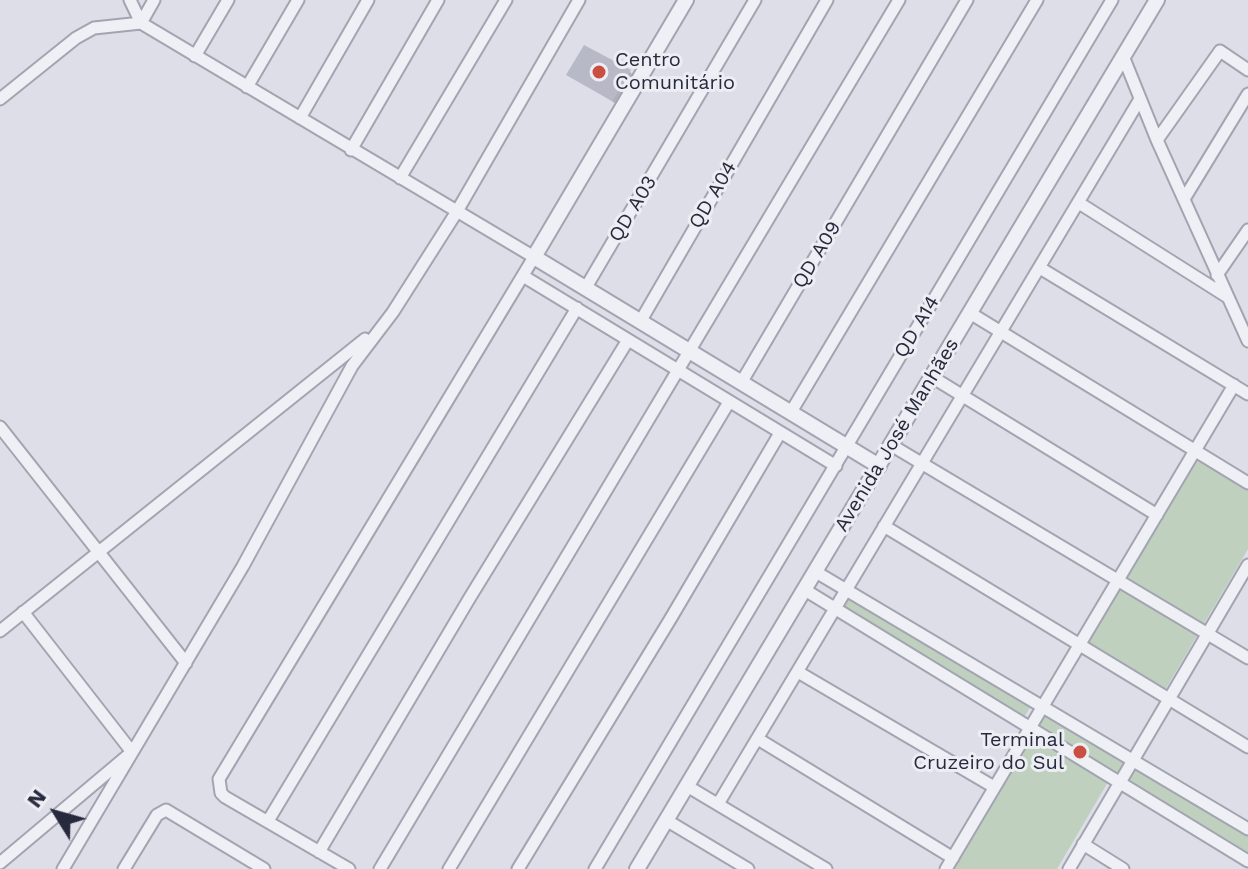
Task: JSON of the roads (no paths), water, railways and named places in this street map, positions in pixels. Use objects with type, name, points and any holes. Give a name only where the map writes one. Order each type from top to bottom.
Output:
[{"type":"street","points":[[130,0],[141,23],[879,466]]},
{"type":"street","points":[[141,23],[152,0]]},
{"type":"street","points":[[195,56],[228,0]]},
{"type":"street","points":[[247,87],[298,0]]},
{"type":"street","points":[[300,118],[368,0]]},
{"type":"street","points":[[351,150],[438,0]]},
{"type":"street","points":[[63,869],[243,566],[352,366],[393,312],[456,213],[579,0]]},
{"type":"street","points":[[349,869],[225,797],[221,793],[219,779],[686,0]]},
{"type":"street","name":"QD A03","points":[[585,289],[755,0]]},
{"type":"street","name":"QD A04","points":[[640,322],[827,0]]},
{"type":"street","points":[[380,869],[899,0]]},
{"type":"street","name":"QD A09","points":[[741,383],[967,0]]},
{"type":"street","points":[[791,412],[1037,0]]},
{"type":"street","name":"QD A14","points":[[595,869],[1112,0]]},
{"type":"street","name":"Avenida José Manhães","points":[[637,869],[1157,0]]},
{"type":"street","points":[[400,178],[505,2]]},
{"type":"street","points":[[0,99],[76,38],[94,28],[141,23]]},
{"type":"street","points":[[1157,140],[1220,51],[1248,70]]},
{"type":"street","points":[[1123,56],[1226,296],[1247,336]]},
{"type":"street","points":[[1184,199],[1248,94]]},
{"type":"street","points":[[718,804],[1140,99]]},
{"type":"street","points":[[1079,203],[1226,296]]},
{"type":"street","points":[[1217,275],[1248,230]]},
{"type":"street","points":[[1040,268],[1248,394]]},
{"type":"street","points":[[523,276],[836,466]]},
{"type":"street","points":[[268,821],[577,308]]},
{"type":"street","points":[[970,313],[1248,483]]},
{"type":"street","points":[[0,631],[377,330]]},
{"type":"street","points":[[319,852],[628,340]]},
{"type":"street","points":[[932,377],[1157,515]]},
{"type":"street","points":[[758,739],[949,864],[1234,385]]},
{"type":"street","points":[[449,869],[729,402]]},
{"type":"street","points":[[0,427],[186,663]]},
{"type":"street","points":[[518,869],[780,433]]},
{"type":"street","points":[[891,445],[1248,658]]},
{"type":"street","points":[[884,526],[1248,747]]},
{"type":"street","points":[[1069,869],[1247,569]]},
{"type":"street","points":[[816,572],[1248,829]]},
{"type":"street","points":[[805,590],[1248,861]]},
{"type":"street","points":[[23,612],[132,752]]},
{"type":"street","points":[[798,672],[994,787]]},
{"type":"street","points":[[0,863],[132,752]]},
{"type":"street","points":[[687,786],[826,869]]},
{"type":"street","points":[[140,869],[126,865],[157,815],[166,810],[264,869]]},
{"type":"street","points":[[666,820],[748,869]]},
{"type":"street","points":[[1083,844],[1123,869]]},
{"type":"place","name":"Centro Comunitário","points":[[599,72]]},
{"type":"place","name":"Terminal Cruzeiro do Sul","points":[[1080,752]]}]
